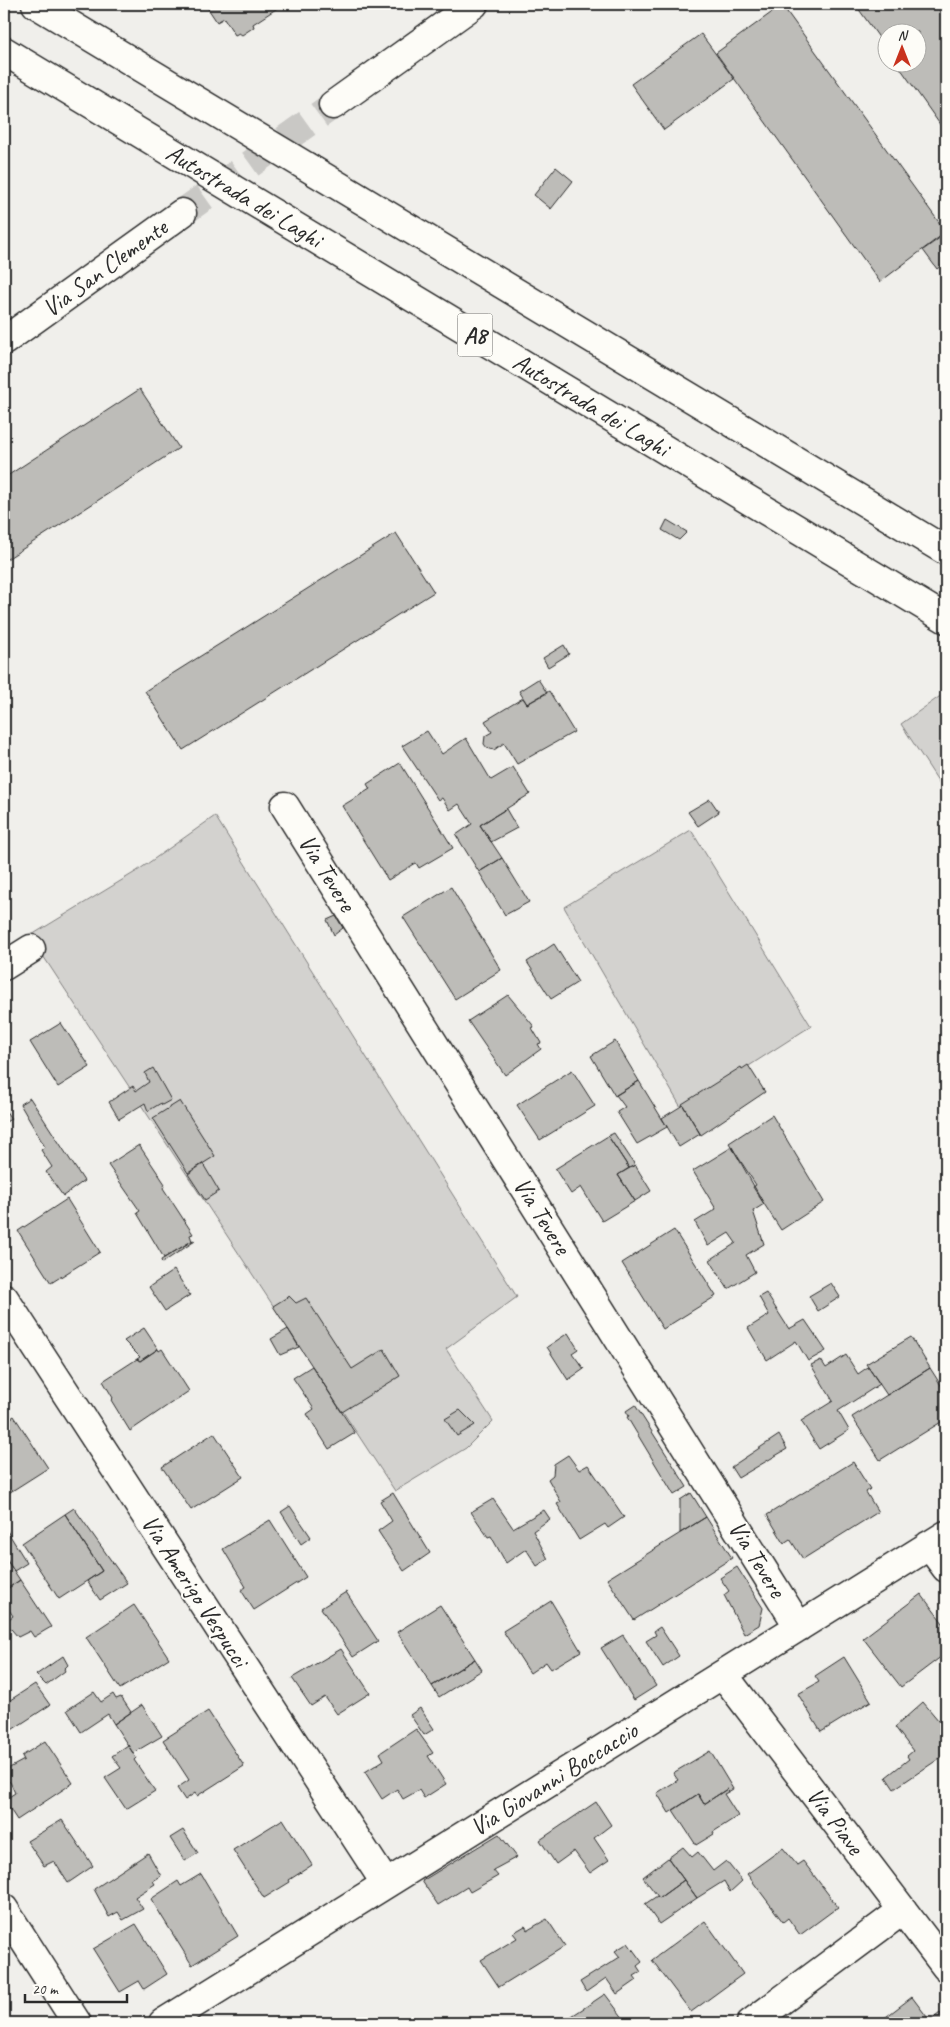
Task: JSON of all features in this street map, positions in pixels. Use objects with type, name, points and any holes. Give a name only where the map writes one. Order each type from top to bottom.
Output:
[{"type":"main road","name":"A8","points":[[36,4],[946,551]]},
{"type":"main road","points":[[333,104],[474,4]]},
{"type":"main road","name":"Autostrada dei Laghi","points":[[4,51],[946,619]]},
{"type":"main road","name":"Via San Clemente","points":[[4,341],[182,213]]},
{"type":"main road","name":"Via Tevere","points":[[285,806],[799,1626]]},
{"type":"main road","points":[[4,966],[31,949]]},
{"type":"main road","name":"Via Amerigo Vespucci","points":[[4,1298],[386,1884]]},
{"type":"main road","points":[[938,1540],[946,1568]]},
{"type":"main road","name":"Via Giovanni Boccaccio","points":[[163,2023],[938,1540]]},
{"type":"main road","name":"Via Piave","points":[[723,1674],[946,1968]]},
{"type":"main road","points":[[4,1909],[78,2023]]},
{"type":"main road","points":[[752,2023],[902,1910]]},
{"type":"shaded area","points":[[946,692],[946,793],[901,724]]},
{"type":"shaded area","points":[[215,816],[517,1297],[446,1349],[493,1421],[466,1448],[395,1491],[30,936],[137,871]]},
{"type":"shaded area","points":[[691,830],[811,1026],[682,1109],[564,907]]},
{"type":"building","points":[[205,4],[279,4],[279,7],[253,24],[254,27],[242,35],[239,33],[235,35],[224,18],[217,22]]},
{"type":"building","points":[[855,4],[946,4],[946,133],[903,72],[928,72],[928,22],[878,22],[878,36]]},
{"type":"building","points":[[782,5],[946,232],[880,282],[716,53]]},
{"type":"building","points":[[701,34],[734,79],[664,130],[631,84]]},
{"type":"building","points":[[556,167],[573,181],[551,209],[534,195]]},
{"type":"building","points":[[941,237],[946,244],[946,262],[937,269],[923,250]]},
{"type":"building","points":[[140,389],[179,448],[4,561],[4,478]]},
{"type":"building","points":[[667,520],[687,532],[679,540],[662,530]]},
{"type":"building","points":[[396,533],[434,592],[183,750],[145,691]]},
{"type":"building","points":[[564,645],[569,654],[548,667],[543,658]]},
{"type":"building","points":[[538,679],[547,693],[527,704],[519,691]]},
{"type":"building","points":[[549,691],[574,732],[517,764],[504,743],[494,750],[487,748],[484,744],[485,736],[492,732],[485,721],[523,698],[527,704]]},
{"type":"building","points":[[427,731],[442,754],[466,738],[491,780],[513,767],[530,794],[480,825],[502,858],[479,872],[456,835],[472,824],[459,804],[450,810],[442,798],[438,800],[402,746]]},
{"type":"building","points":[[400,763],[453,848],[419,868],[416,863],[388,880],[342,806],[370,789],[367,784]]},
{"type":"building","points":[[710,799],[719,812],[698,826],[688,812]]},
{"type":"building","points":[[506,809],[517,828],[491,842],[480,825]]},
{"type":"building","points":[[502,858],[529,902],[505,915],[479,872]]},
{"type":"building","points":[[451,887],[501,970],[455,999],[403,917]]},
{"type":"building","points":[[336,916],[343,928],[334,935],[327,920]]},
{"type":"building","points":[[554,944],[578,982],[551,999],[527,962]]},
{"type":"building","points":[[508,995],[534,1027],[532,1028],[541,1043],[538,1044],[541,1049],[505,1075],[468,1021]]},
{"type":"building","points":[[61,1023],[90,1067],[58,1087],[30,1042]]},
{"type":"building","points":[[615,1041],[639,1081],[615,1096],[591,1056]]},
{"type":"building","points":[[748,1065],[765,1092],[701,1135],[682,1104],[741,1067],[742,1069]]},
{"type":"building","points":[[153,1068],[171,1100],[162,1105],[161,1103],[148,1111],[145,1103],[119,1119],[109,1102],[133,1086],[136,1091],[149,1082],[145,1073]]},
{"type":"building","points":[[572,1070],[595,1106],[540,1140],[517,1105]]},
{"type":"building","points":[[639,1081],[667,1127],[637,1144],[617,1112],[625,1107],[616,1095]]},
{"type":"building","points":[[30,1098],[84,1181],[63,1196],[46,1172],[52,1167],[41,1150],[45,1147],[20,1104]]},
{"type":"building","points":[[180,1101],[215,1156],[188,1173],[153,1118]]},
{"type":"building","points":[[683,1105],[700,1134],[679,1147],[662,1118]]},
{"type":"building","points":[[4,1108],[11,1119],[4,1123]]},
{"type":"building","points":[[772,1115],[824,1202],[781,1230],[753,1187],[756,1185],[729,1143]]},
{"type":"building","points":[[614,1133],[635,1165],[629,1168],[608,1136]]},
{"type":"building","points":[[608,1136],[629,1168],[618,1175],[635,1201],[602,1221],[581,1187],[571,1194],[555,1169]]},
{"type":"building","points":[[139,1145],[165,1184],[163,1188],[193,1234],[190,1235],[192,1241],[164,1258],[137,1213],[140,1211],[108,1165]]},
{"type":"building","points":[[732,1147],[764,1204],[753,1211],[764,1244],[746,1255],[755,1272],[728,1289],[710,1260],[736,1243],[729,1233],[708,1246],[695,1222],[716,1209],[693,1171]]},
{"type":"building","points":[[203,1164],[219,1191],[205,1200],[188,1174]]},
{"type":"building","points":[[635,1165],[651,1191],[635,1201],[618,1175]]},
{"type":"building","points":[[67,1199],[100,1252],[51,1283],[18,1231]]},
{"type":"building","points":[[674,1230],[716,1296],[663,1329],[622,1263]]},
{"type":"building","points":[[193,1240],[195,1241],[162,1263],[161,1260]]},
{"type":"building","points":[[174,1270],[190,1295],[165,1311],[149,1287]]},
{"type":"building","points":[[831,1283],[840,1297],[818,1311],[809,1296]]},
{"type":"building","points":[[766,1293],[789,1329],[805,1320],[826,1351],[808,1361],[796,1341],[767,1360],[748,1328],[769,1315],[759,1297]]},
{"type":"building","points":[[289,1296],[296,1303],[306,1298],[352,1369],[384,1349],[400,1376],[342,1412],[273,1306]]},
{"type":"building","points":[[144,1328],[158,1349],[140,1361],[137,1359],[140,1357],[124,1341]]},
{"type":"building","points":[[288,1329],[299,1347],[280,1355],[271,1339]]},
{"type":"building","points":[[568,1333],[578,1349],[572,1353],[584,1369],[568,1380],[547,1347]]},
{"type":"building","points":[[911,1337],[930,1368],[887,1395],[866,1364]]},
{"type":"building","points":[[158,1349],[159,1351],[162,1349],[189,1391],[130,1431],[111,1400],[113,1398],[103,1381],[137,1359],[140,1361]]},
{"type":"building","points":[[846,1355],[858,1374],[868,1367],[880,1384],[838,1411],[849,1430],[819,1449],[801,1421],[833,1401],[811,1365],[821,1360],[826,1368]]},
{"type":"building","points":[[312,1366],[355,1433],[329,1449],[307,1414],[314,1409],[293,1378]]},
{"type":"building","points":[[930,1368],[946,1393],[946,1419],[880,1460],[852,1417]]},
{"type":"building","points":[[635,1405],[687,1487],[674,1495],[627,1417],[629,1416],[626,1411]]},
{"type":"building","points":[[460,1410],[475,1425],[457,1436],[445,1419]]},
{"type":"building","points":[[14,1416],[48,1468],[4,1496],[4,1423]]},
{"type":"building","points":[[214,1433],[243,1477],[191,1510],[162,1467]]},
{"type":"building","points":[[779,1435],[787,1449],[738,1478],[731,1467]]},
{"type":"building","points":[[568,1455],[579,1470],[588,1465],[624,1517],[608,1528],[605,1524],[579,1540],[557,1504],[561,1502],[548,1479],[553,1475],[554,1464]]},
{"type":"building","points":[[853,1462],[870,1489],[866,1492],[878,1512],[803,1559],[790,1539],[784,1543],[767,1515]]},
{"type":"building","points":[[393,1493],[430,1553],[404,1571],[378,1531],[392,1521],[380,1501]]},
{"type":"building","points":[[691,1493],[706,1517],[680,1533],[680,1500]]},
{"type":"building","points":[[493,1499],[513,1528],[544,1510],[550,1519],[533,1531],[548,1559],[537,1566],[526,1549],[506,1563],[491,1536],[488,1537],[471,1512]]},
{"type":"building","points":[[290,1506],[311,1537],[301,1544],[281,1512]]},
{"type":"building","points":[[74,1508],[127,1583],[100,1600],[87,1581],[102,1571],[65,1514]]},
{"type":"building","points":[[65,1514],[102,1571],[59,1599],[22,1543]]},
{"type":"building","points":[[706,1517],[732,1558],[634,1620],[607,1579]]},
{"type":"building","points":[[270,1520],[306,1577],[254,1610],[241,1590],[246,1587],[223,1549]]},
{"type":"building","points":[[4,1526],[27,1563],[14,1571],[4,1556]]},
{"type":"building","points":[[4,1556],[20,1580],[4,1591]]},
{"type":"building","points":[[737,1567],[763,1608],[759,1625],[744,1634],[724,1595],[729,1591],[720,1578]]},
{"type":"building","points":[[20,1580],[51,1627],[34,1637],[30,1631],[18,1637],[5,1622],[13,1616],[4,1602],[4,1591]]},
{"type":"building","points":[[346,1592],[378,1641],[353,1657],[321,1608]]},
{"type":"building","points":[[921,1594],[946,1627],[946,1653],[901,1687],[863,1638]]},
{"type":"building","points":[[551,1601],[581,1651],[551,1669],[546,1662],[530,1673],[503,1631]]},
{"type":"building","points":[[134,1605],[169,1658],[120,1689],[86,1637]]},
{"type":"building","points":[[440,1605],[475,1659],[432,1686],[397,1632]]},
{"type":"building","points":[[660,1627],[679,1656],[663,1667],[646,1641],[656,1635],[654,1631]]},
{"type":"building","points":[[623,1635],[656,1686],[634,1700],[601,1648]]},
{"type":"building","points":[[341,1649],[370,1693],[337,1714],[325,1697],[311,1706],[292,1678]]},
{"type":"building","points":[[63,1656],[68,1665],[64,1669],[65,1671],[46,1685],[36,1675]]},
{"type":"building","points":[[844,1657],[871,1701],[821,1732],[798,1694],[819,1682],[815,1676]]},
{"type":"building","points":[[475,1659],[482,1670],[439,1697],[432,1686]]},
{"type":"building","points":[[35,1684],[50,1705],[4,1735],[4,1704]]},
{"type":"building","points":[[94,1692],[101,1702],[113,1694],[116,1699],[121,1697],[131,1712],[114,1724],[108,1714],[81,1732],[67,1710]]},
{"type":"building","points":[[923,1702],[939,1721],[946,1716],[946,1760],[943,1756],[894,1789],[886,1777],[909,1759],[907,1756],[913,1751],[895,1727]]},
{"type":"building","points":[[142,1705],[162,1736],[133,1753],[114,1724]]},
{"type":"building","points":[[420,1708],[434,1729],[424,1735],[410,1715]]},
{"type":"building","points":[[208,1711],[244,1766],[197,1796],[195,1793],[185,1800],[177,1788],[189,1780],[163,1740]]},
{"type":"building","points":[[416,1729],[433,1753],[428,1756],[446,1784],[424,1798],[419,1790],[403,1799],[397,1789],[382,1799],[365,1772],[384,1760],[380,1753]]},
{"type":"building","points":[[45,1741],[73,1783],[17,1820],[4,1800],[15,1793],[10,1782],[4,1779],[4,1771],[24,1760],[22,1756]]},
{"type":"building","points":[[128,1745],[136,1758],[134,1760],[155,1791],[126,1809],[105,1778],[121,1768],[112,1756]]},
{"type":"building","points":[[710,1751],[733,1789],[728,1792],[727,1789],[704,1804],[698,1794],[669,1813],[657,1793],[678,1780],[673,1773]]},
{"type":"building","points":[[727,1789],[728,1792],[724,1794],[738,1816],[696,1845],[673,1810],[698,1794],[704,1804]]},
{"type":"building","points":[[596,1802],[611,1825],[594,1838],[609,1860],[590,1873],[574,1851],[556,1864],[540,1840]]},
{"type":"building","points":[[283,1819],[312,1865],[289,1880],[290,1882],[264,1898],[233,1850]]},
{"type":"building","points":[[62,1820],[93,1866],[68,1883],[54,1861],[44,1866],[27,1841]]},
{"type":"building","points":[[183,1830],[198,1853],[185,1861],[170,1838]]},
{"type":"building","points":[[499,1834],[517,1857],[493,1870],[498,1876],[470,1892],[467,1887],[438,1905],[422,1881]]},
{"type":"building","points":[[683,1847],[692,1857],[698,1852],[713,1871],[726,1861],[742,1881],[730,1892],[724,1881],[697,1898],[668,1858]]},
{"type":"building","points":[[783,1848],[797,1865],[803,1861],[838,1907],[800,1935],[788,1918],[783,1922],[747,1874]]},
{"type":"building","points":[[148,1853],[161,1876],[153,1881],[155,1884],[135,1897],[143,1909],[123,1920],[118,1912],[109,1917],[94,1889]]},
{"type":"building","points":[[668,1858],[684,1880],[659,1898],[643,1877]]},
{"type":"building","points":[[201,1874],[238,1936],[192,1965],[151,1899],[178,1881],[181,1886]]},
{"type":"building","points":[[684,1880],[697,1898],[659,1924],[645,1904],[657,1896],[659,1898]]},
{"type":"building","points":[[946,1886],[946,1897],[941,1890]]},
{"type":"building","points":[[547,1919],[565,1946],[499,1987],[481,1960],[517,1938],[513,1933],[525,1926],[528,1930]]},
{"type":"building","points":[[705,1921],[743,1974],[691,2012],[652,1960]]},
{"type":"building","points":[[136,1924],[167,1974],[144,1989],[139,1981],[120,1992],[93,1949]]},
{"type":"building","points":[[628,1943],[642,1962],[637,1966],[641,1972],[634,1976],[637,1980],[617,1994],[606,1978],[586,1992],[580,1982],[620,1957],[615,1951]]},
{"type":"building","points":[[605,1994],[627,2023],[561,2023],[581,2010]]},
{"type":"building","points":[[912,1997],[930,2021],[940,2013],[946,2023],[878,2023]]},
{"type":"tunnel","points":[[182,213],[333,105]]}]
